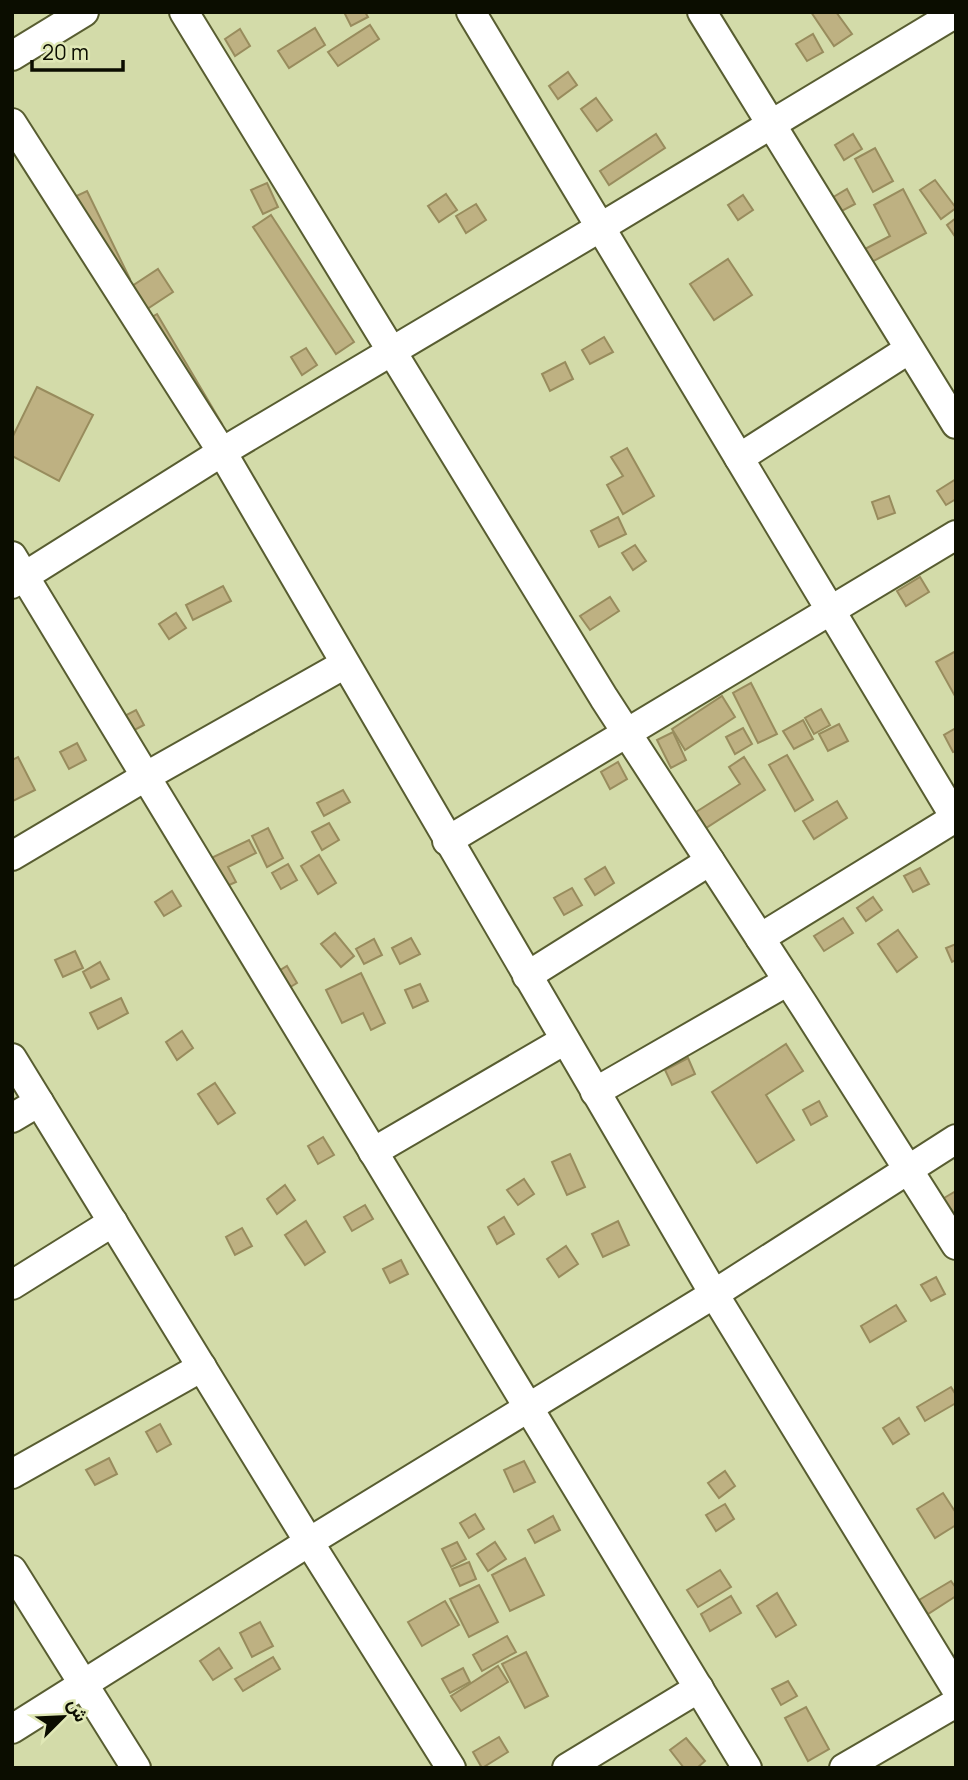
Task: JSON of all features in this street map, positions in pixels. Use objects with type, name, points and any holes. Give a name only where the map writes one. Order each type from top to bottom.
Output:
[{"type":"street","points":[[12,56],[84,12]]},
{"type":"street","points":[[184,12],[626,732],[956,1245]]},
{"type":"street","points":[[471,12],[956,818],[760,938]]},
{"type":"street","points":[[702,12],[956,424]]},
{"type":"street","points":[[747,1768],[145,777],[16,572],[601,227],[955,14]]},
{"type":"street","points":[[12,123],[222,452],[714,1294],[956,1689]]},
{"type":"street","points":[[739,458],[908,350]]},
{"type":"street","points":[[447,841],[956,535]]},
{"type":"street","points":[[12,856],[345,664]]},
{"type":"street","points":[[527,976],[710,861]]},
{"type":"street","points":[[595,1092],[788,981]]},
{"type":"street","points":[[373,1152],[565,1040]]},
{"type":"street","points":[[12,1058],[451,1768]]},
{"type":"street","points":[[12,1118],[39,1102]]},
{"type":"street","points":[[12,1729],[309,1542],[714,1294],[956,1139]]},
{"type":"street","points":[[12,1285],[113,1222]]},
{"type":"street","points":[[12,1474],[202,1367]]},
{"type":"street","points":[[12,1570],[136,1768]]},
{"type":"street","points":[[568,1768],[699,1688]]},
{"type":"street","points":[[844,1768],[956,1703]]},
{"type":"building","points":[[344,12],[365,12],[368,17],[351,26]]},
{"type":"building","points":[[811,12],[836,12],[852,34],[834,46]]},
{"type":"building","points":[[370,25],[379,39],[338,66],[328,52]]},
{"type":"building","points":[[315,28],[325,45],[289,68],[278,51]]},
{"type":"building","points":[[240,29],[250,46],[235,56],[225,39]]},
{"type":"building","points":[[813,34],[823,52],[807,61],[796,44]]},
{"type":"building","points":[[568,72],[577,85],[558,99],[549,86]]},
{"type":"building","points":[[596,98],[612,120],[597,131],[581,109]]},
{"type":"building","points":[[656,134],[665,148],[609,185],[600,171]]},
{"type":"building","points":[[853,134],[862,149],[844,160],[835,145]]},
{"type":"building","points":[[875,148],[893,181],[873,192],[855,159]]},
{"type":"building","points":[[935,180],[956,208],[941,219],[920,190]]},
{"type":"building","points":[[267,183],[278,207],[263,214],[251,190]]},
{"type":"building","points":[[847,189],[855,204],[838,213],[830,199]]},
{"type":"building","points":[[903,189],[926,233],[870,263],[863,250],[890,236],[874,205]]},
{"type":"building","points":[[87,191],[130,279],[111,288],[68,200]]},
{"type":"building","points":[[446,194],[457,210],[439,222],[428,206]]},
{"type":"building","points":[[743,195],[753,210],[738,220],[728,205]]},
{"type":"building","points":[[476,204],[486,220],[466,233],[456,216]]},
{"type":"building","points":[[271,215],[354,342],[336,354],[253,227]]},
{"type":"building","points":[[956,218],[956,238],[947,225]]},
{"type":"building","points":[[728,259],[752,295],[714,320],[690,284]]},
{"type":"building","points":[[158,269],[173,292],[138,315],[123,292]]},
{"type":"building","points":[[157,314],[222,424],[205,434],[140,324]]},
{"type":"building","points":[[604,337],[613,352],[590,364],[582,350]]},
{"type":"building","points":[[306,348],[317,365],[302,375],[291,357]]},
{"type":"building","points":[[565,362],[573,379],[550,391],[542,374]]},
{"type":"building","points":[[37,387],[93,415],[59,481],[12,456],[12,438]]},
{"type":"building","points":[[627,448],[654,496],[623,514],[607,485],[623,476],[611,457]]},
{"type":"building","points":[[956,479],[956,499],[946,505],[937,491]]},
{"type":"building","points":[[889,496],[895,513],[878,519],[872,502]]},
{"type":"building","points":[[618,517],[626,534],[599,547],[591,531]]},
{"type":"building","points":[[635,545],[646,561],[633,570],[622,553]]},
{"type":"building","points":[[920,577],[929,592],[906,606],[897,591]]},
{"type":"building","points":[[223,586],[231,601],[193,620],[186,605]]},
{"type":"building","points":[[610,597],[619,611],[590,630],[580,616]]},
{"type":"building","points":[[176,613],[186,628],[169,639],[159,624]]},
{"type":"building","points":[[956,651],[956,698],[936,662]]},
{"type":"building","points":[[751,683],[777,734],[758,743],[733,693]]},
{"type":"building","points":[[722,696],[735,717],[685,750],[672,729]]},
{"type":"building","points":[[821,709],[830,725],[814,734],[805,718]]},
{"type":"building","points":[[136,710],[144,725],[121,737],[113,722]]},
{"type":"building","points":[[803,720],[813,739],[794,749],[783,731]]},
{"type":"building","points":[[839,724],[848,741],[828,751],[819,734]]},
{"type":"building","points":[[743,728],[752,744],[735,754],[726,737]]},
{"type":"building","points":[[956,728],[956,751],[953,752],[944,735]]},
{"type":"building","points":[[673,732],[686,760],[671,768],[657,740]]},
{"type":"building","points":[[77,743],[86,760],[69,769],[60,752]]},
{"type":"building","points":[[787,755],[813,800],[795,811],[769,765]]},
{"type":"building","points":[[18,757],[35,790],[13,801],[12,760]]},
{"type":"building","points":[[744,757],[765,790],[706,828],[696,812],[740,784],[729,767]]},
{"type":"building","points":[[618,762],[627,779],[610,789],[601,772]]},
{"type":"building","points":[[343,790],[350,802],[324,816],[317,803]]},
{"type":"building","points":[[837,801],[847,818],[814,839],[803,821]]},
{"type":"building","points":[[329,823],[339,840],[322,850],[312,832]]},
{"type":"building","points":[[268,828],[283,858],[267,867],[252,836]]},
{"type":"building","points":[[249,840],[256,853],[228,867],[236,882],[218,890],[205,861]]},
{"type":"building","points":[[319,855],[336,883],[318,894],[301,866]]},
{"type":"building","points":[[288,864],[297,880],[281,889],[272,873]]},
{"type":"building","points":[[605,867],[614,883],[595,895],[585,879]]},
{"type":"building","points":[[920,868],[929,884],[913,892],[904,876]]},
{"type":"building","points":[[572,888],[582,905],[564,915],[554,898]]},
{"type":"building","points":[[172,891],[181,906],[164,916],[155,902]]},
{"type":"building","points":[[873,897],[882,910],[866,921],[857,908]]},
{"type":"building","points":[[843,918],[853,933],[824,951],[814,936]]},
{"type":"building","points":[[898,930],[917,957],[897,972],[878,944]]},
{"type":"building","points":[[335,933],[354,956],[341,967],[321,944]]},
{"type":"building","points":[[411,938],[420,954],[400,964],[392,948]]},
{"type":"building","points":[[374,939],[382,955],[364,964],[356,949]]},
{"type":"building","points":[[956,944],[956,960],[952,962],[946,948]]},
{"type":"building","points":[[75,951],[83,968],[63,977],[55,960]]},
{"type":"building","points":[[100,962],[109,979],[91,988],[83,972]]},
{"type":"building","points":[[287,966],[297,983],[282,992],[272,975]]},
{"type":"building","points":[[361,973],[385,1023],[371,1030],[363,1013],[342,1023],[326,990]]},
{"type":"building","points":[[420,984],[428,1001],[413,1008],[405,990]]},
{"type":"building","points":[[121,998],[128,1013],[98,1029],[90,1013]]},
{"type":"building","points":[[182,1031],[193,1048],[177,1060],[166,1042]]},
{"type":"building","points":[[786,1044],[803,1071],[766,1095],[794,1140],[757,1163],[712,1092]]},
{"type":"building","points":[[688,1058],[695,1074],[672,1085],[665,1070]]},
{"type":"building","points":[[215,1083],[235,1113],[218,1124],[198,1094]]},
{"type":"building","points":[[819,1101],[827,1116],[811,1125],[803,1110]]},
{"type":"building","points":[[323,1137],[334,1155],[318,1164],[308,1146]]},
{"type":"building","points":[[570,1154],[585,1187],[567,1195],[552,1162]]},
{"type":"building","points":[[524,1179],[534,1194],[518,1205],[507,1190]]},
{"type":"building","points":[[285,1185],[295,1200],[277,1214],[267,1199]]},
{"type":"building","points":[[956,1191],[956,1215],[950,1218],[939,1201]]},
{"type":"building","points":[[365,1205],[373,1219],[352,1231],[344,1217]]},
{"type":"building","points":[[504,1217],[514,1234],[497,1244],[488,1227]]},
{"type":"building","points":[[306,1221],[325,1252],[305,1265],[285,1235]]},
{"type":"building","points":[[618,1221],[629,1245],[603,1257],[592,1234]]},
{"type":"building","points":[[242,1228],[252,1246],[235,1255],[226,1237]]},
{"type":"building","points":[[566,1246],[578,1264],[559,1277],[547,1259]]},
{"type":"building","points":[[401,1260],[408,1274],[390,1283],[383,1269]]},
{"type":"building","points":[[936,1277],[945,1294],[931,1301],[921,1285]]},
{"type":"building","points":[[896,1305],[906,1321],[870,1342],[861,1326]]},
{"type":"building","points":[[951,1387],[956,1395],[956,1403],[925,1421],[917,1407]]},
{"type":"building","points":[[899,1418],[909,1434],[893,1444],[883,1428]]},
{"type":"building","points":[[160,1424],[171,1444],[157,1452],[146,1432]]},
{"type":"building","points":[[109,1458],[117,1474],[95,1485],[86,1470]]},
{"type":"building","points":[[524,1461],[535,1482],[514,1492],[504,1470]]},
{"type":"building","points":[[725,1471],[735,1486],[719,1498],[708,1483]]},
{"type":"building","points":[[943,1493],[956,1513],[956,1525],[935,1538],[917,1509]]},
{"type":"building","points":[[725,1504],[734,1519],[716,1531],[706,1515]]},
{"type":"building","points":[[475,1514],[484,1529],[469,1538],[460,1523]]},
{"type":"building","points":[[553,1516],[560,1530],[535,1543],[528,1530]]},
{"type":"building","points":[[457,1542],[466,1559],[451,1567],[442,1549]]},
{"type":"building","points":[[495,1542],[506,1559],[488,1571],[477,1554]]},
{"type":"building","points":[[525,1558],[544,1595],[510,1611],[492,1575]]},
{"type":"building","points":[[469,1562],[476,1579],[460,1586],[452,1569]]},
{"type":"building","points":[[720,1570],[731,1587],[698,1607],[687,1590]]},
{"type":"building","points":[[951,1581],[956,1588],[956,1596],[928,1614],[919,1600]]},
{"type":"building","points":[[479,1585],[498,1622],[469,1637],[450,1599]]},
{"type":"building","points":[[777,1593],[796,1625],[776,1637],[757,1606]]},
{"type":"building","points":[[731,1596],[741,1613],[710,1631],[701,1614]]},
{"type":"building","points":[[445,1601],[459,1625],[422,1646],[408,1622]]},
{"type":"building","points":[[260,1622],[273,1646],[252,1657],[240,1633]]},
{"type":"building","points":[[507,1636],[516,1652],[482,1671],[473,1655]]},
{"type":"building","points":[[219,1648],[232,1668],[213,1680],[200,1661]]},
{"type":"building","points":[[526,1652],[548,1696],[525,1708],[502,1664]]},
{"type":"building","points":[[273,1657],[280,1669],[243,1691],[235,1679]]},
{"type":"building","points":[[498,1666],[508,1682],[461,1711],[451,1696]]},
{"type":"building","points":[[463,1668],[470,1682],[450,1693],[442,1679]]},
{"type":"building","points":[[788,1681],[797,1696],[781,1705],[772,1689]]},
{"type":"building","points":[[806,1707],[829,1749],[808,1761],[785,1718]]},
{"type":"building","points":[[499,1737],[508,1752],[482,1768],[473,1752]]},
{"type":"building","points":[[686,1738],[705,1761],[697,1768],[684,1768],[670,1750]]}]
